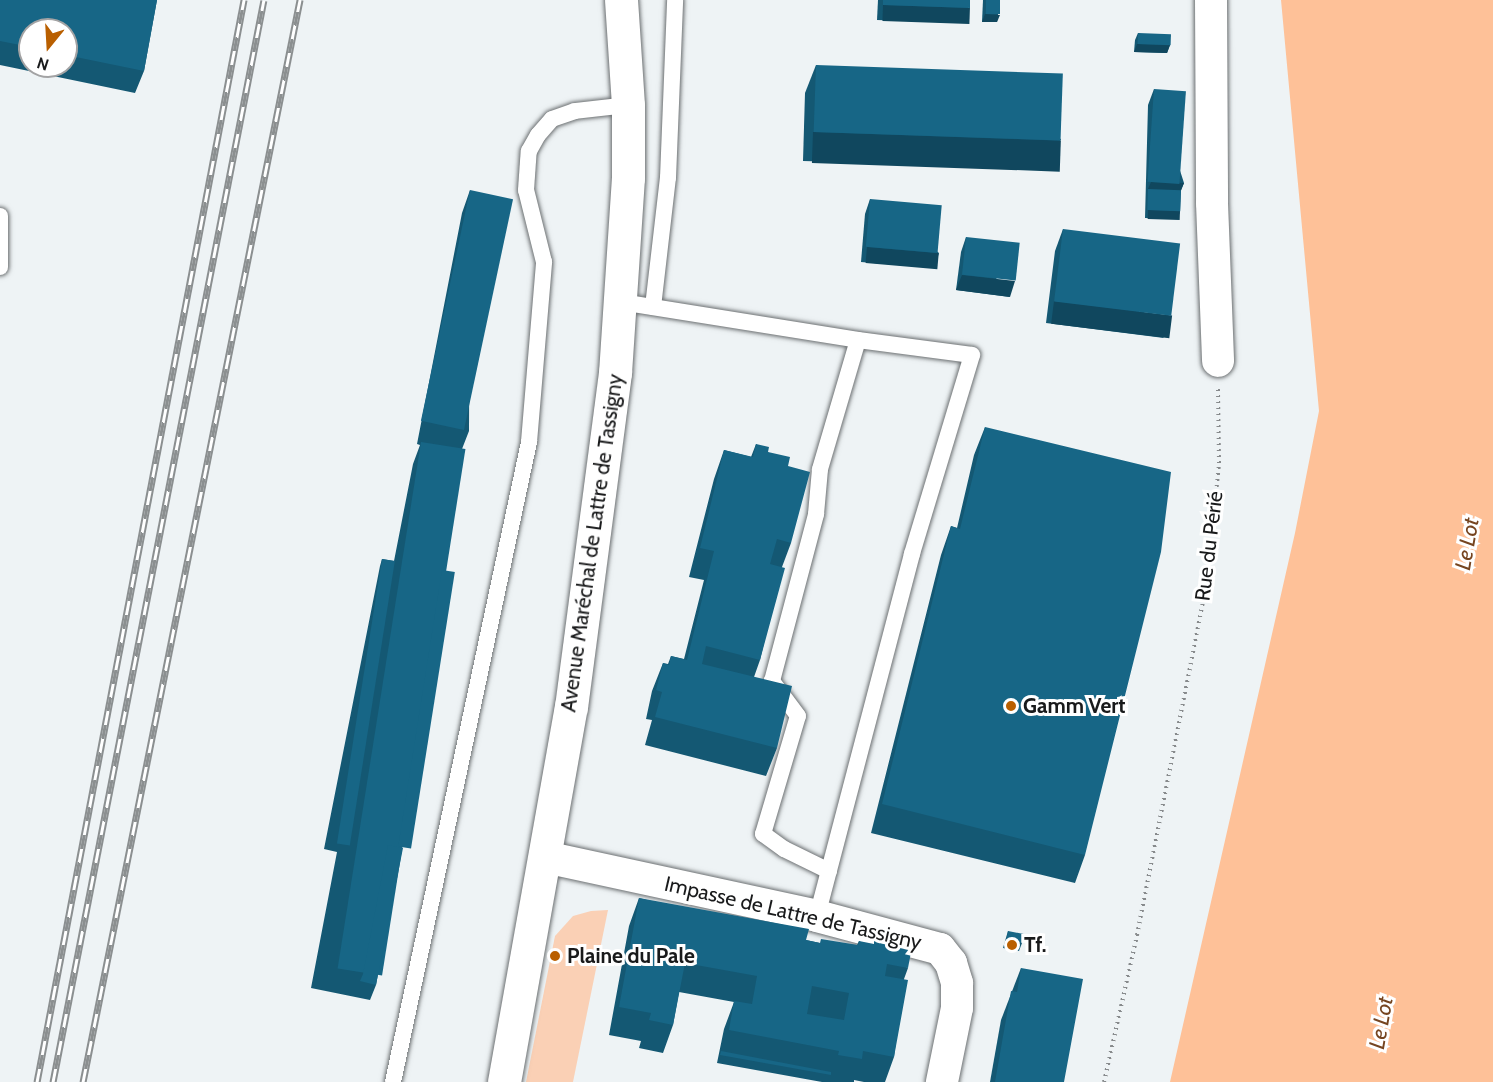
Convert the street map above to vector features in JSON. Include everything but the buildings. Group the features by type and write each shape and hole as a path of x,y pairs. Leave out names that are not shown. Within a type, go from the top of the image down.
{"street":[{"name":"Avenue Maréchal de Lattre de Tassigny","path":"504,1082 545,857 590,571 615,374 628,178 628,105 621,0"},
{"path":"1211,0 1212,203 1218,361"},
{"name":"Impasse de Lattre de Tassigny","path":"545,857 817,916 940,949 951,963 957,983 957,1008 942,1082"}],"lane":[{"path":"653,307 668,178 675,0"},
{"path":"393,1082 529,442 544,262 526,190 529,151 552,119 575,111 628,105"},
{"path":"0,216 0,267"},
{"path":"621,302 858,340 972,355 912,554 817,916"},
{"path":"829,871 784,849 763,834 798,716 772,681 816,514 820,469 858,340"}],"path":[{"name":"Rue du Périé","path":"1104,1082 1137,935 1207,582 1219,463 1218,361"}],"shaded area":[{"path":"608,910 573,1082 526,1082 555,936 573,916 591,911"}],"water":[{"name":"Le Lot","path":"1281,0 1493,0 1493,1082 1170,1082 1295,533 1319,411"}],"railway":[{"path":"37,1082 244,0"},
{"path":"53,1082 264,0"},
{"path":"83,1082 300,0"}],"place":[{"name":"Gamm Vert","path":"1011,706"},
{"name":"Tf.","path":"1012,945"},
{"name":"Plaine du Pale","path":"555,956"}]}
